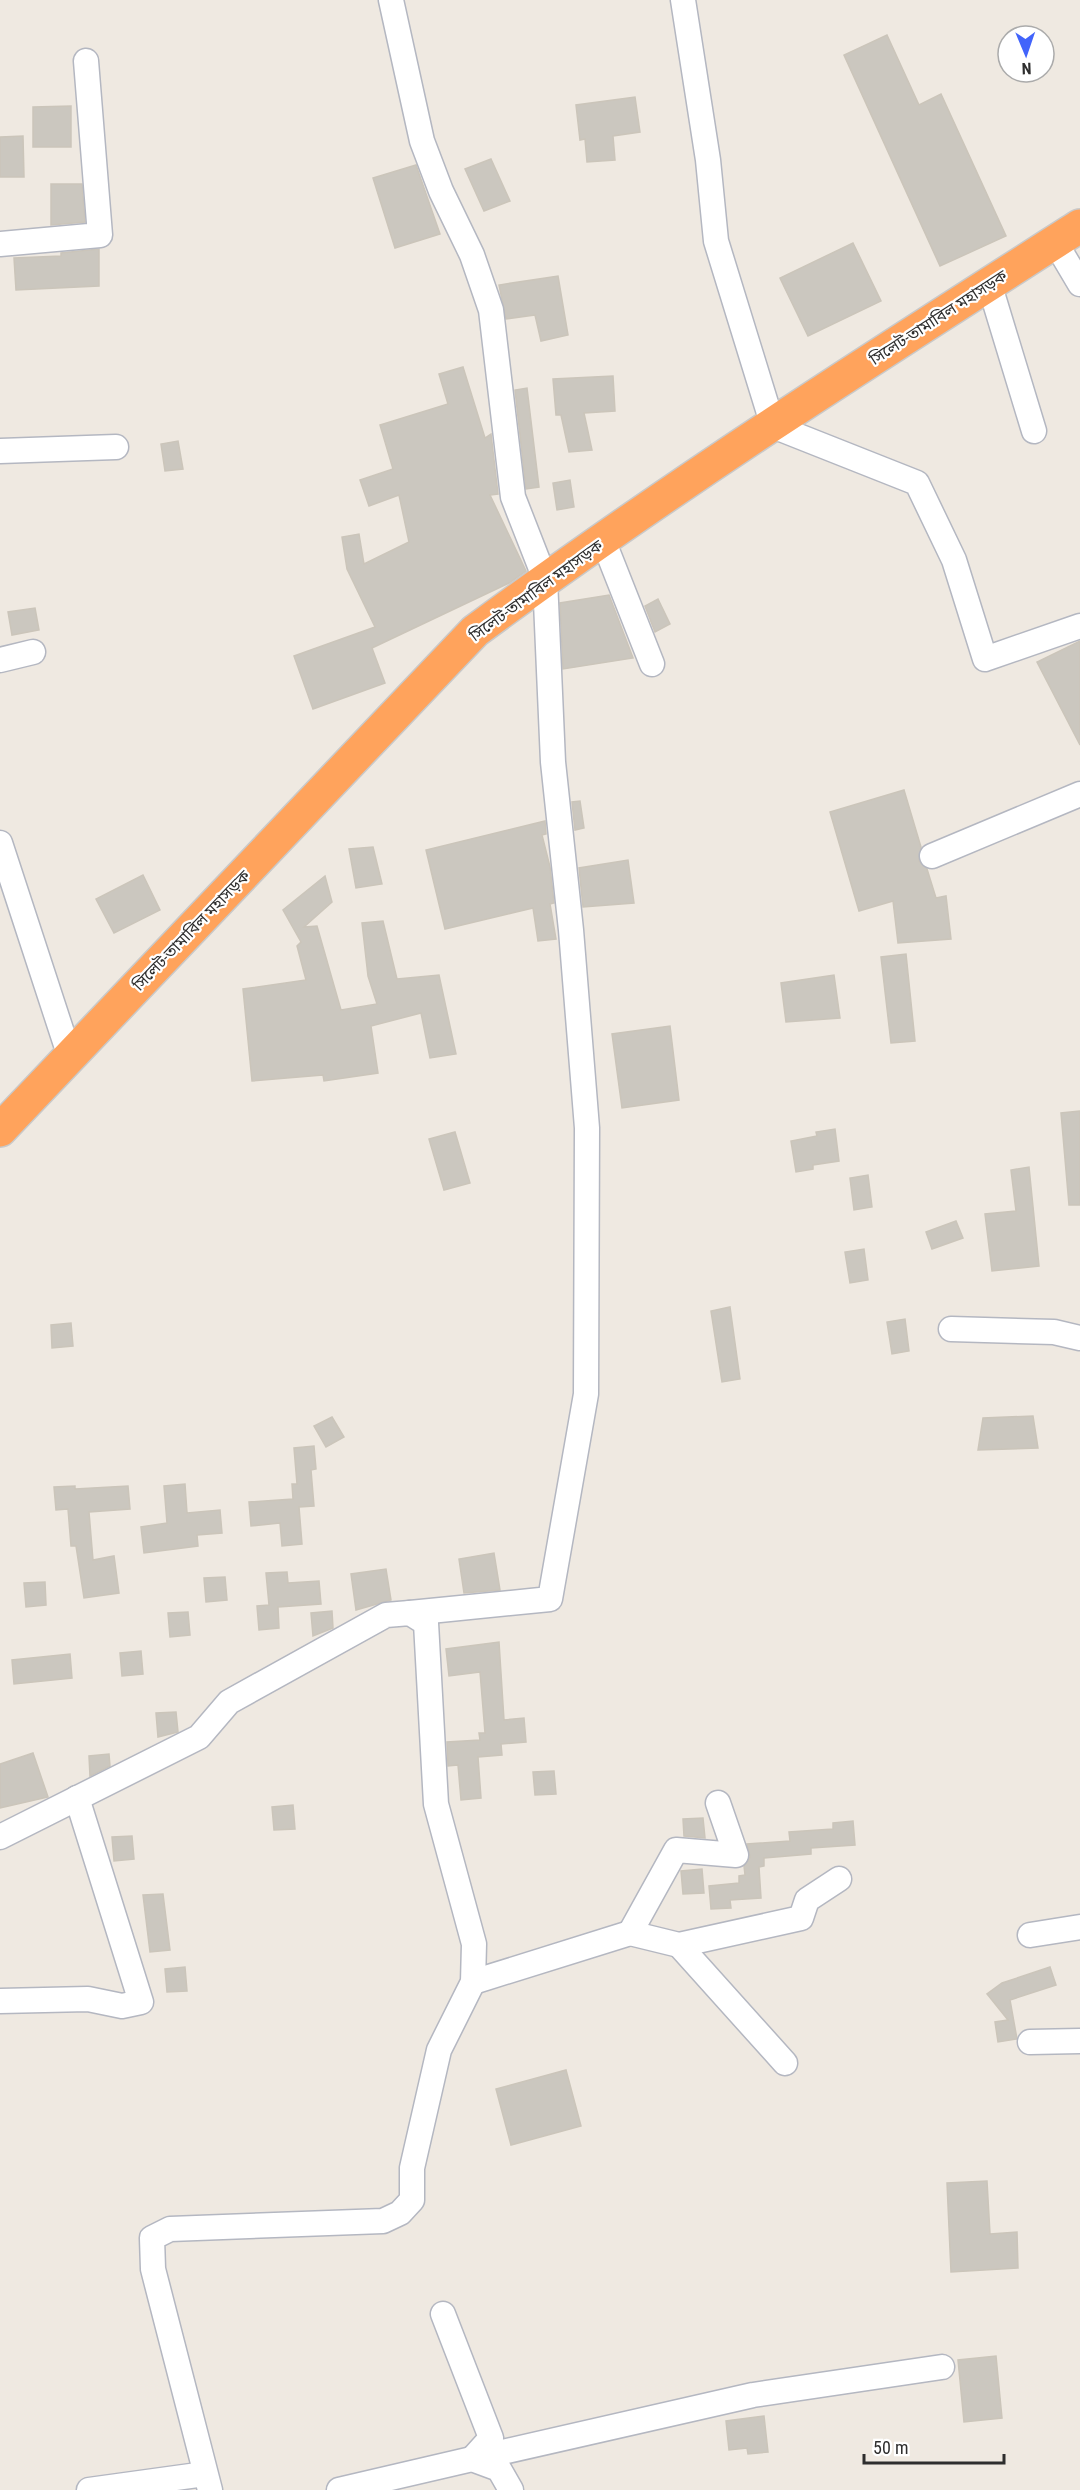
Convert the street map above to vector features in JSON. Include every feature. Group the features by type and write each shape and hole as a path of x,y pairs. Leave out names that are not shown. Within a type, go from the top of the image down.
{"highway":[{"name":"সিলেট-তামাবিল মহাসড়ক","path":"0,1130 476,631 545,579 603,540 989,283 1068,234"}],"street":[{"path":"0,1837 199,1737 229,1702 386,1615 550,1599 586,1394 586,1128 571,930 553,762 545,579 513,497 491,310 472,255 441,191 422,141 391,0"},
{"path":"683,0 708,160 716,241 773,426 917,483 954,560 985,659 1080,626"},
{"path":"0,244 100,235 86,61"},
{"path":"1068,234 1080,284"},
{"path":"989,283 1034,431"},
{"path":"0,451 116,447"},
{"path":"603,540 652,664"},
{"path":"0,660 33,652"},
{"path":"932,855 1080,794"},
{"path":"0,843 70,1056"},
{"path":"951,1329 1054,1332 1080,1338"},
{"path":"89,2490 207,2482 153,2269 152,2238 170,2229 383,2221 400,2213 412,2200 412,2168 439,2050 473,1982 474,1944 436,1804 426,1623 410,1613"},
{"path":"0,2001 88,1999 122,2006 141,2002 77,1798"},
{"path":"630,1933 676,1850 736,1855 718,1803"},
{"path":"473,1982 630,1933 680,1945 801,1918 807,1900 839,1879"},
{"path":"1030,1935 1080,1927"},
{"path":"680,1945 785,2063"},
{"path":"1030,2042 1080,2041"},
{"path":"443,2314 491,2438 472,2459"},
{"path":"339,2490 753,2395 942,2367"},
{"path":"472,2459 499,2469 511,2490"}],"building":[{"path":"887,35 919,105 941,94 1006,236 940,266 844,55"},
{"path":"635,97 640,132 613,136 615,160 587,162 585,139 580,140 576,105"},
{"path":"71,106 71,147 33,147 33,107"},
{"path":"23,136 24,177 0,177 0,137"},
{"path":"491,159 510,201 484,211 465,169"},
{"path":"416,165 440,234 395,248 373,178"},
{"path":"51,184 82,184 85,222 51,225"},
{"path":"853,243 881,301 808,336 780,278"},
{"path":"99,249 99,286 16,290 14,258 61,256 61,253"},
{"path":"558,276 568,335 541,341 535,315 506,319 499,285"},
{"path":"463,367 485,438 491,434 498,494 490,495 526,571 509,583 372,648 385,683 313,709 294,656 375,627 347,569 342,537 359,534 364,564 409,542 399,495 369,506 360,480 393,469 380,425 448,404 439,374"},
{"path":"613,376 615,411 584,413 592,450 569,452 561,415 556,415 553,379"},
{"path":"527,388 539,487 526,489 515,390"},
{"path":"178,441 183,469 165,471 161,444"},
{"path":"570,480 574,507 557,510 553,483"},
{"path":"609,595 633,658 563,669 560,603"},
{"path":"658,599 670,624 655,632 645,606"},
{"path":"35,608 39,630 12,635 8,612"},
{"path":"1080,641 1080,745 1037,662"},
{"path":"904,790 921,847 919,861 927,869 936,898 946,896 951,939 898,943 893,901 859,911 830,812"},
{"path":"580,801 584,828 575,830 572,802"},
{"path":"545,821 546,834 542,835 550,867 554,903 550,904 556,939 538,941 533,908 445,929 426,850"},
{"path":"373,847 382,884 356,888 349,849"},
{"path":"628,860 634,903 583,907 579,868"},
{"path":"143,875 160,910 114,933 96,899"},
{"path":"325,876 332,902 304,927 317,926 341,1010 377,1004 368,976 362,923 383,921 397,979 439,975 456,1054 430,1058 421,1013 371,1026 378,1073 324,1081 323,1075 252,1081 243,989 306,980 297,946 301,942 283,910"},
{"path":"906,954 915,1041 891,1043 881,957"},
{"path":"834,975 840,1018 786,1022 781,983"},
{"path":"670,1026 679,1100 622,1108 612,1034"},
{"path":"1080,1111 1080,1205 1069,1205 1061,1113"},
{"path":"835,1129 839,1161 813,1165 813,1169 796,1172 791,1141 817,1136 816,1132"},
{"path":"455,1132 470,1183 444,1190 429,1139"},
{"path":"1029,1167 1039,1266 992,1271 985,1214 1016,1211 1011,1170"},
{"path":"868,1175 872,1207 854,1210 850,1178"},
{"path":"956,1221 963,1238 932,1249 926,1232"},
{"path":"864,1249 868,1280 850,1283 845,1252"},
{"path":"730,1307 740,1379 722,1382 711,1311"},
{"path":"905,1319 909,1351 892,1354 887,1322"},
{"path":"71,1323 73,1346 52,1348 51,1325"},
{"path":"1033,1416 1038,1448 978,1450 983,1418"},
{"path":"332,1417 344,1437 326,1447 314,1426"},
{"path":"314,1446 316,1469 311,1470 314,1506 299,1507 302,1544 282,1546 280,1523 251,1526 249,1502 293,1499 292,1484 297,1484 294,1448"},
{"path":"185,1484 187,1513 220,1510 222,1533 197,1535 198,1546 144,1553 141,1527 167,1523 164,1486"},
{"path":"75,1486 75,1489 128,1486 130,1509 89,1512 93,1560 114,1556 119,1593 84,1598 76,1546 71,1546 68,1509 56,1510 54,1487"},
{"path":"494,1553 500,1590 464,1593 459,1559"},
{"path":"386,1569 391,1600 356,1610 351,1574"},
{"path":"287,1572 288,1583 319,1581 321,1604 278,1607 279,1628 259,1630 257,1606 269,1605 266,1573"},
{"path":"225,1577 227,1600 206,1602 204,1578"},
{"path":"45,1582 46,1605 26,1607 24,1583"},
{"path":"332,1611 333,1628 313,1636 311,1613"},
{"path":"188,1612 190,1635 170,1637 168,1613"},
{"path":"499,1642 504,1720 524,1718 526,1742 501,1744 502,1755 478,1757 481,1798 461,1800 458,1765 448,1766 447,1742 480,1740 479,1733 485,1733 480,1672 449,1676 446,1649"},
{"path":"141,1651 143,1674 122,1676 120,1653"},
{"path":"70,1654 72,1678 14,1684 12,1660"},
{"path":"176,1712 178,1732 158,1737 156,1713"},
{"path":"33,1753 48,1797 0,1808 0,1764"},
{"path":"109,1754 110,1766 90,1776 89,1756"},
{"path":"554,1771 556,1794 535,1795 533,1772"},
{"path":"293,1805 295,1829 274,1830 272,1807"},
{"path":"703,1818 705,1838 684,1836 683,1819"},
{"path":"853,1821 855,1845 811,1848 811,1854 764,1858 764,1866 759,1867 761,1898 730,1900 731,1908 711,1909 709,1886 739,1883 739,1876 745,1875 744,1866 750,1857 747,1844 790,1841 789,1832 833,1829 833,1823"},
{"path":"132,1836 134,1859 114,1861 112,1837"},
{"path":"702,1869 704,1893 683,1894 681,1871"},
{"path":"163,1894 170,1950 150,1952 143,1895"},
{"path":"185,1967 187,1991 167,1992 165,1969"},
{"path":"1050,1967 1056,1985 1010,2000 1017,2039 998,2042 995,2022 1008,2020 987,1994 1002,1983"},
{"path":"566,2070 581,2126 511,2145 496,2089"},
{"path":"987,2181 990,2234 1017,2232 1018,2268 951,2272 947,2183"},
{"path":"996,2356 1002,2418 964,2422 958,2360"},
{"path":"764,2416 768,2452 748,2454 747,2448 729,2450 726,2421"}]}
